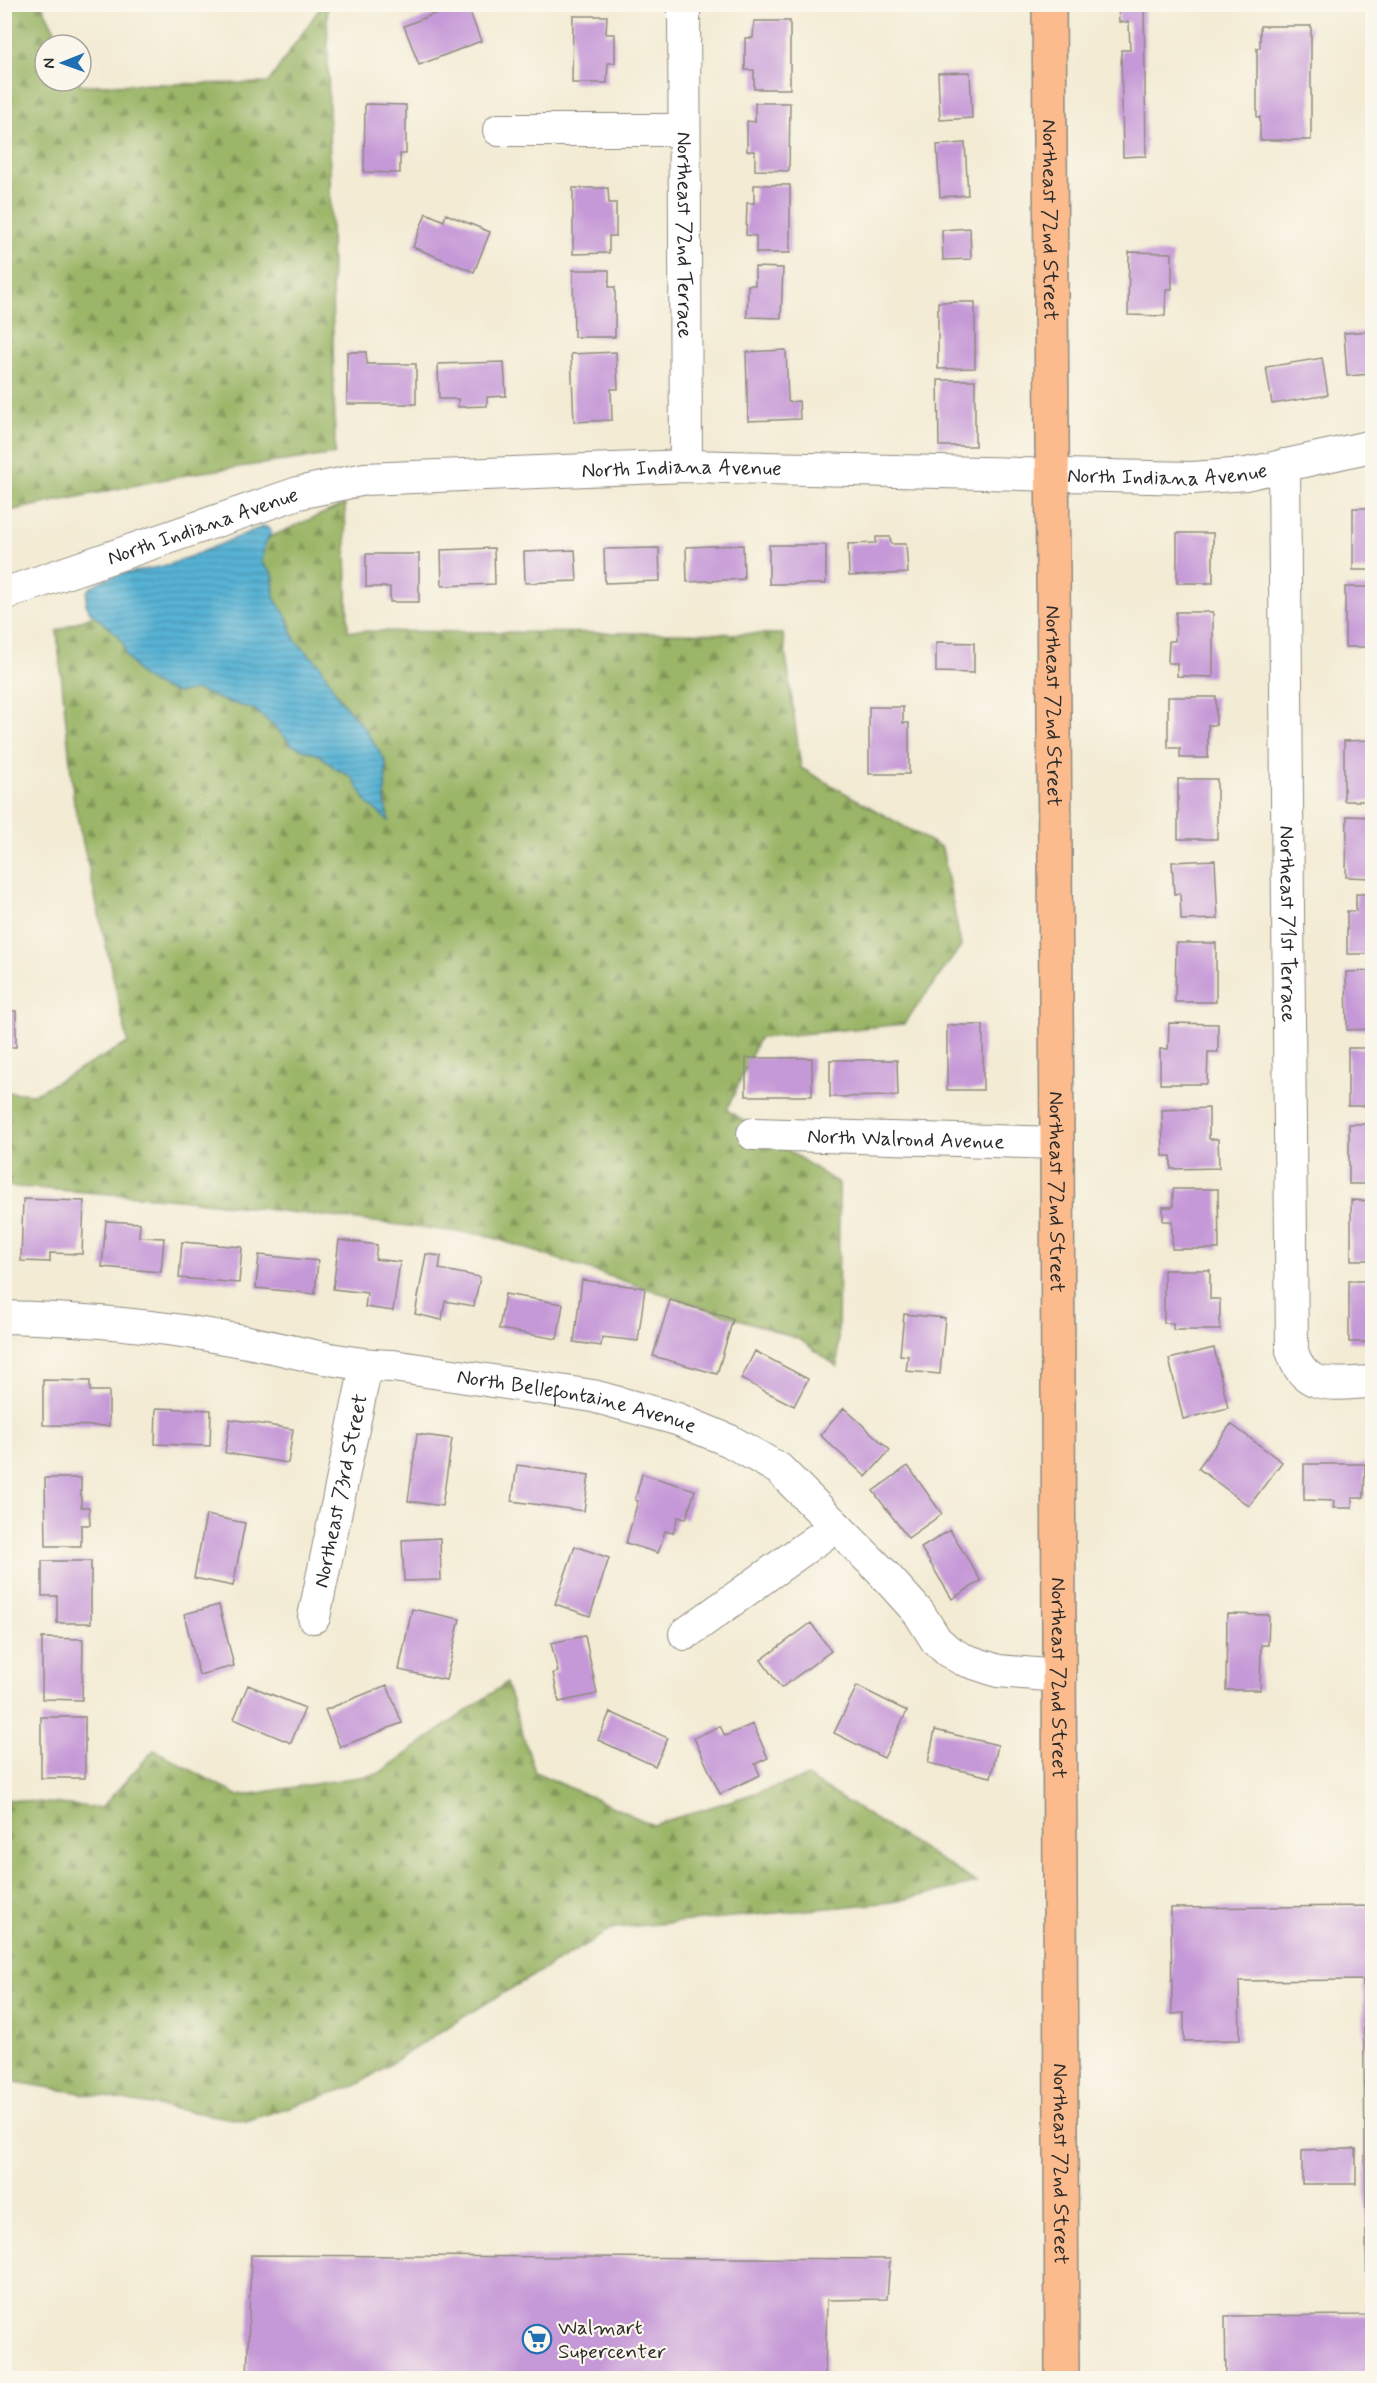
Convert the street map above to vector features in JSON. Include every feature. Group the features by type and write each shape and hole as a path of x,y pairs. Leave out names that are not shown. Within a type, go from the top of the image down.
{"main road":[{"name":"Northeast 72nd Street","path":"1049,4 1058,1143 1062,2379"}],"street":[{"name":"Northeast 72nd Terrace","path":"684,4 686,466"},
{"path":"500,130 684,130"},
{"name":"North Indiana Avenue","path":"4,594 298,493 365,479 686,466 1193,478 1246,474 1372,446"},
{"name":"Northeast 71st Terrace","path":"1284,465 1292,1351 1296,1366 1308,1378 1323,1383 1372,1382"},
{"name":"North Walrond Avenue","path":"753,1134 1058,1143"},
{"name":"North Bellefontaine Avenue","path":"4,1317 123,1324 230,1338 366,1365 393,1366 593,1396 676,1419 730,1441 779,1469 919,1613 936,1640 948,1651 962,1659 998,1671 1060,1676"},
{"name":"Northeast 73rd Street","path":"314,1617 366,1365"},
{"path":"685,1634 836,1526"}],"green space":[{"path":"4,5 42,5 56,33 33,33 33,93 93,93 93,85 268,83 322,5 327,5 335,454 195,473 8,511 4,496"},
{"path":"345,504 348,631 783,634 801,768 942,848 961,946 904,1024 759,1038 727,1110 839,1184 838,1367 799,1339 485,1235 179,1199 5,1186 4,1092 34,1094 128,1043 74,803 57,631"},
{"path":"506,1683 535,1772 653,1825 807,1777 977,1883 893,1902 614,1928 468,2014 357,2085 246,2121 5,2080 5,1799 101,1808 154,1750 239,1796 378,1774"}],"water":[{"path":"265,526 272,531 264,547 262,563 273,574 274,598 286,615 295,640 320,665 339,698 365,729 386,762 385,802 389,821 368,804 352,777 336,769 321,756 292,745 253,709 197,690 177,693 142,677 126,656 124,645 118,635 90,612 86,604 87,591 105,579 170,564"}],"building":[{"path":"459,4 467,4 481,41 419,65 404,26"},
{"path":"753,4 789,4 789,7 752,8"},
{"path":"1118,4 1144,4 1146,156 1123,157 1121,50 1130,50 1129,22 1119,22"},
{"path":"573,16 607,16 606,34 615,34 615,63 608,63 607,83 572,83"},
{"path":"754,21 790,21 790,89 754,89 754,70 745,70 745,38 753,38"},
{"path":"1260,26 1311,26 1311,140 1260,140 1260,117 1257,117 1257,48 1260,48"},
{"path":"970,72 972,118 940,120 938,73"},
{"path":"755,103 790,103 789,171 755,170 755,151 747,151 747,121 755,122"},
{"path":"365,104 406,105 406,154 400,154 400,173 364,172"},
{"path":"965,143 968,195 940,197 937,145"},
{"path":"754,185 790,185 790,253 756,253 756,236 746,235 747,203 754,203"},
{"path":"573,188 608,188 609,203 616,203 616,236 609,236 609,253 573,254"},
{"path":"426,213 444,221 446,214 490,232 474,272 413,247"},
{"path":"970,228 971,259 943,260 942,230"},
{"path":"1129,252 1172,253 1172,289 1166,289 1165,316 1128,315"},
{"path":"755,267 783,268 781,318 747,317 748,285 755,285"},
{"path":"573,270 609,270 609,287 615,287 615,337 574,337"},
{"path":"938,302 975,302 975,368 938,369"},
{"path":"1372,331 1372,374 1347,376 1344,333"},
{"path":"786,350 788,402 799,401 800,419 748,421 746,352"},
{"path":"347,352 366,352 367,364 416,364 416,404 347,404"},
{"path":"616,352 618,389 611,389 612,420 574,422 571,354"},
{"path":"1322,358 1328,395 1272,404 1266,367"},
{"path":"504,362 506,396 487,397 487,406 458,407 458,399 439,399 438,364"},
{"path":"938,380 975,380 975,446 939,446"},
{"path":"1353,508 1372,508 1372,570 1353,570"},
{"path":"1177,533 1213,533 1213,583 1177,583"},
{"path":"876,537 890,537 891,544 906,544 908,573 849,576 848,544 876,543"},
{"path":"743,545 744,579 687,582 686,547"},
{"path":"769,545 826,545 826,584 769,584"},
{"path":"494,548 495,584 442,586 441,550"},
{"path":"659,548 660,581 605,583 604,549"},
{"path":"575,550 577,581 525,583 524,552"},
{"path":"366,554 419,554 419,602 390,602 390,587 366,587"},
{"path":"1345,587 1372,587 1372,647 1345,647"},
{"path":"1176,612 1213,612 1213,677 1177,676 1177,663 1168,663 1169,641 1175,641"},
{"path":"936,642 974,643 974,673 936,672"},
{"path":"1168,697 1216,697 1216,725 1208,725 1208,758 1180,758 1180,748 1168,748"},
{"path":"869,707 903,707 903,723 909,723 909,774 869,774"},
{"path":"1372,740 1372,801 1344,801 1344,741"},
{"path":"1178,779 1217,779 1217,839 1178,839"},
{"path":"1347,816 1372,817 1372,878 1346,877"},
{"path":"1215,860 1218,919 1181,920 1180,893 1174,894 1172,862"},
{"path":"1356,894 1372,894 1372,954 1347,954 1347,911 1356,911"},
{"path":"1176,943 1216,943 1216,1002 1175,1002"},
{"path":"1372,971 1372,1029 1347,1030 1346,972"},
{"path":"4,1011 16,1011 16,1047 4,1047"},
{"path":"1169,1023 1218,1024 1218,1052 1208,1052 1207,1084 1160,1084 1160,1049 1168,1049"},
{"path":"947,1025 983,1025 983,1090 947,1090"},
{"path":"1348,1048 1372,1048 1372,1106 1348,1106"},
{"path":"746,1058 812,1058 812,1096 746,1096"},
{"path":"830,1060 897,1060 898,1096 830,1097"},
{"path":"1209,1108 1209,1139 1218,1139 1219,1168 1171,1169 1171,1156 1163,1156 1162,1110"},
{"path":"1349,1124 1372,1124 1372,1184 1349,1184"},
{"path":"1173,1189 1218,1189 1219,1249 1172,1249 1172,1221 1163,1221 1163,1207 1173,1207"},
{"path":"23,1199 84,1201 82,1254 50,1253 50,1262 21,1261"},
{"path":"1351,1200 1372,1201 1372,1260 1351,1260"},
{"path":"106,1221 140,1223 139,1237 164,1238 161,1272 102,1267"},
{"path":"339,1240 377,1245 375,1259 400,1262 393,1311 365,1307 367,1293 333,1289"},
{"path":"182,1242 242,1247 239,1283 179,1278"},
{"path":"426,1254 441,1256 439,1269 480,1277 474,1306 445,1301 442,1320 415,1314"},
{"path":"259,1255 318,1261 315,1294 256,1288"},
{"path":"1164,1270 1210,1270 1210,1299 1220,1299 1220,1330 1173,1330 1173,1323 1164,1323"},
{"path":"582,1280 645,1288 638,1341 602,1337 601,1346 574,1342"},
{"path":"1349,1281 1372,1281 1372,1342 1349,1342"},
{"path":"505,1294 563,1304 557,1339 499,1329"},
{"path":"670,1300 733,1319 717,1374 653,1356"},
{"path":"904,1314 945,1318 940,1374 906,1371 908,1356 900,1355"},
{"path":"1214,1348 1228,1408 1183,1419 1169,1359"},
{"path":"755,1351 808,1379 794,1406 741,1379"},
{"path":"43,1380 90,1381 90,1391 109,1391 109,1426 43,1425"},
{"path":"156,1408 211,1410 210,1446 155,1444"},
{"path":"844,1408 890,1450 866,1477 820,1435"},
{"path":"230,1419 293,1429 288,1463 225,1453"},
{"path":"1231,1424 1282,1462 1249,1506 1198,1468"},
{"path":"417,1434 452,1439 442,1506 408,1501"},
{"path":"1304,1464 1365,1464 1364,1498 1352,1498 1352,1508 1333,1508 1334,1501 1304,1500"},
{"path":"517,1465 589,1475 584,1511 512,1501"},
{"path":"908,1466 942,1514 908,1538 873,1491"},
{"path":"642,1474 695,1490 686,1519 678,1517 673,1533 665,1531 658,1553 626,1543 638,1501 635,1500"},
{"path":"45,1478 81,1478 81,1507 89,1507 90,1525 81,1525 81,1546 46,1546"},
{"path":"206,1515 245,1523 233,1586 194,1578"},
{"path":"950,1530 981,1581 952,1599 921,1548"},
{"path":"440,1538 441,1580 404,1581 402,1540"},
{"path":"575,1546 609,1558 590,1616 555,1604"},
{"path":"42,1561 91,1561 91,1623 57,1623 57,1596 42,1596"},
{"path":"219,1605 234,1666 199,1675 184,1614"},
{"path":"412,1609 460,1619 446,1680 399,1670"},
{"path":"1227,1614 1269,1615 1268,1645 1261,1645 1260,1690 1226,1690"},
{"path":"811,1623 831,1651 781,1688 761,1660"},
{"path":"585,1636 597,1694 559,1702 553,1673 558,1672 551,1643"},
{"path":"42,1638 83,1639 82,1700 42,1699"},
{"path":"248,1685 305,1708 291,1743 234,1719"},
{"path":"387,1685 402,1723 340,1747 325,1710"},
{"path":"857,1686 907,1711 884,1758 834,1733"},
{"path":"610,1712 668,1738 655,1766 598,1740"},
{"path":"41,1717 85,1717 85,1778 41,1778"},
{"path":"753,1724 768,1758 755,1764 760,1775 720,1794 694,1738 720,1726 725,1736"},
{"path":"935,1730 998,1745 991,1777 928,1763"},
{"path":"1372,1906 1372,2378 1226,2378 1225,2316 1367,2315 1363,1980 1239,1981 1240,2040 1184,2041 1184,2013 1172,2014 1171,1908"},
{"path":"1356,2149 1356,2184 1302,2184 1302,2150"},
{"name":"Walmart Supercenter","path":"251,2255 890,2259 887,2299 827,2300 825,2378 247,2378"}],"place":[{"name":"Walmart Supercenter","path":"537,2339"}]}
